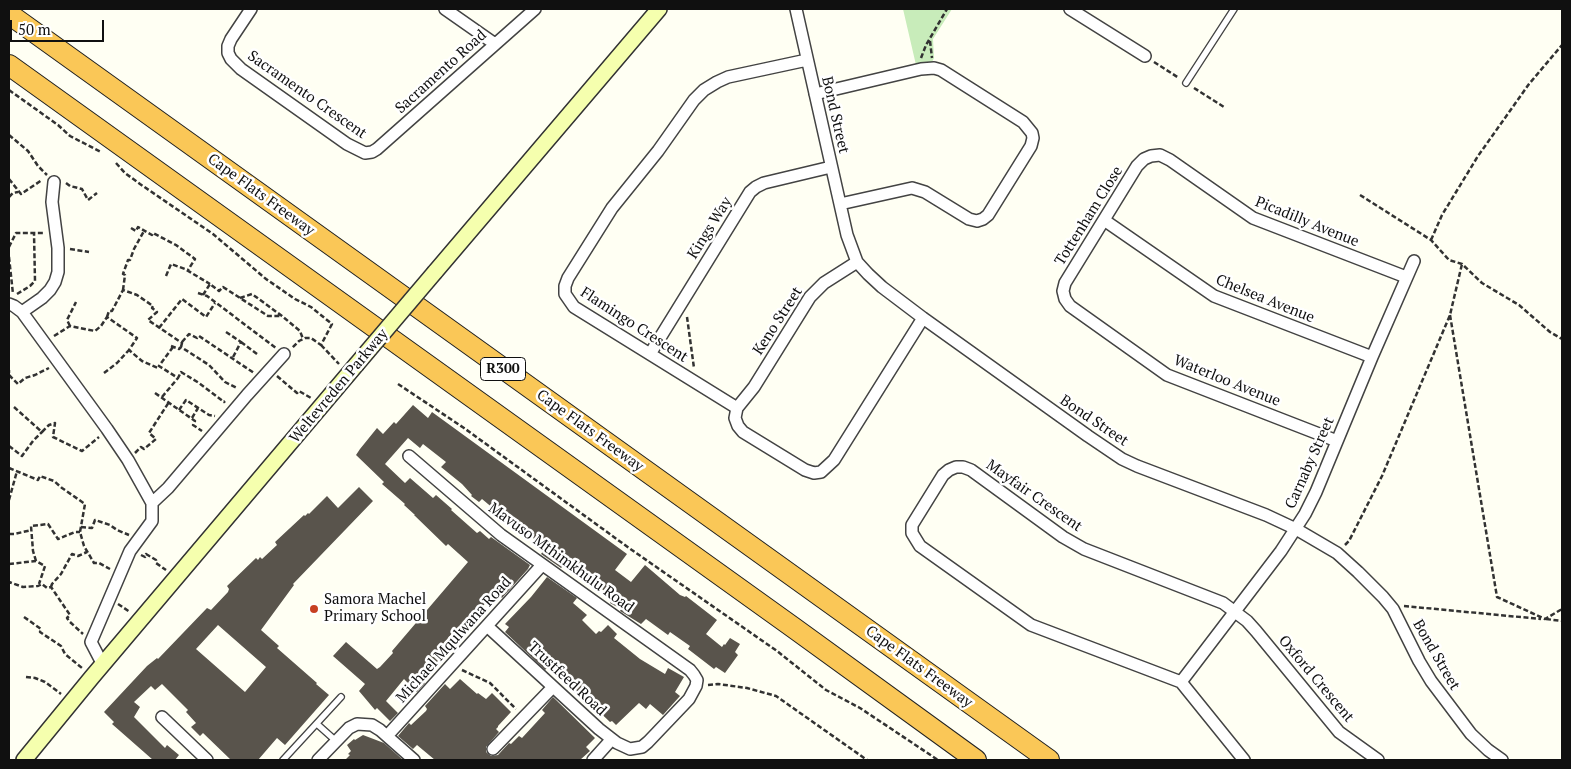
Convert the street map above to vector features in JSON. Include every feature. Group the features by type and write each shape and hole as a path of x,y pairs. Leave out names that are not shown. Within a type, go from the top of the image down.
{"highway":[{"name":"Cape Flats Freeway","path":"9,14 1049,760"},
{"name":"R300","path":"9,66 976,760"}],"street":[{"name":"Sacramento Crescent","path":"251,9 231,39 228,53 231,58 242,69 347,144 365,153"},
{"path":"445,9 495,44"},
{"name":"Sacramento Road","path":"365,153 377,149 535,9"},
{"name":"Bond Street","path":"796,9 847,235 857,262 882,287 923,318 1122,459 1266,515 1296,529 1337,553 1393,609 1419,662 1431,681 1471,734 1502,760"},
{"path":"1070,9 1144,56"},
{"name":"Weltevreden Parkway","path":"24,760 92,677 657,10"},
{"name":"Flamingo Crescent","path":"736,408 574,307 564,294 565,286 568,278 612,208 654,156 694,100 704,90 728,77 807,60"},
{"path":"815,94 922,69 934,68 941,70 1023,122 1032,132 1031,146 988,215 983,219 977,221 969,219 925,192 912,188 840,204"},
{"name":"Tottenham Close","path":"1065,299 1063,291 1065,283 1138,166 1144,159 1151,156"},
{"name":"Picadilly Avenue","path":"1151,156 1160,156 1170,160 1253,218 1406,277"},
{"name":"Kings Way","path":"650,354 750,192 764,183 831,167"},
{"path":"22,312 50,290 58,272 58,248 51,179"},
{"name":"Chelsea Avenue","path":"1104,220 1214,296 1372,357"},
{"name":"Carnaby Street","path":"1181,682 1296,529 1316,492 1414,261"},
{"name":"Keno Street","path":"736,408 754,387 810,297 824,283 857,262"},
{"name":"Waterloo Avenue","path":"1065,299 1078,313 1167,375 1337,441"},
{"path":"9,304 22,312 107,429 128,460 152,503 152,520 130,551 91,642 103,665"},
{"path":"736,408 738,426 743,432 805,470 814,473 822,472 834,460 923,318"},
{"path":"152,503 168,488 212,438 243,398 284,354"},
{"name":"Mavuso Mthimkhulu Road","path":"409,456 483,521 690,670 697,683"},
{"name":"Mayfair Crescent","path":"1181,682 1032,625 920,546 912,533 912,525 943,475 956,467 971,470 1063,537 1077,545 1214,598 1235,611"},
{"name":"Michael Mqulwana Road","path":"388,736 542,565"},
{"name":"Oxford Crescent","path":"1235,611 1256,631 1339,732 1378,760"},
{"name":"Trustfeed Road","path":"487,626 611,740 630,749 642,747 648,742 689,699 697,683"},
{"path":"1181,682 1244,760"},
{"path":"493,749 553,687"},
{"path":"162,717 207,760"},
{"path":"318,760 349,728 357,724 372,725 388,736 414,760"},
{"path":"593,760 611,740"}],"lane":[{"path":"1186,83 1234,9"},
{"path":"283,760 341,697"},
{"path":"317,724 336,741"}],"path":[{"path":"922,69 920,61 929,40 947,9"},
{"path":"929,40 934,68"},
{"path":"1431,240 1442,215 1478,156 1529,84 1562,45"},
{"path":"9,90 58,125 70,136 107,156"},
{"path":"114,161 133,179 213,234 266,279 332,324 321,345"},
{"path":"9,179 18,192"},
{"path":"9,197 13,193 18,192 21,194 51,179"},
{"path":"1360,195 1431,240 1449,260 1462,264 1482,283 1519,305 1550,332 1562,339"},
{"path":"131,228 136,230 138,227 176,245 195,259 188,270"},
{"path":"44,342 70,326 95,331 102,326 109,311 112,311 123,290 125,275 123,274 128,260 130,260 144,231"},
{"path":"9,246 16,233 56,234"},
{"path":"9,257 13,297 35,281 34,233"},
{"path":"58,248 89,252"},
{"path":"166,276 171,264 188,270 219,290 223,287 268,316 282,316"},
{"path":"1337,553 1349,541 1382,476 1450,315 1462,264"},
{"path":"203,296 210,284"},
{"path":"123,290 138,295 153,306 152,308 157,312 148,320 182,343"},
{"path":"198,292 203,296 207,296 250,326 284,354 299,340 311,338 321,345 340,365"},
{"path":"239,298 252,294 300,331 303,339"},
{"path":"685,298 695,382"},
{"path":"159,328 182,299 206,317 215,303"},
{"path":"70,326 67,320 76,302"},
{"path":"1450,315 1497,597 1545,619"},
{"path":"104,373 117,363 137,338 107,317"},
{"path":"226,332 257,354"},
{"path":"181,347 189,334 197,338 199,336 260,379"},
{"path":"232,358 241,342"},
{"path":"159,366 172,346 179,349 181,347 209,365 243,398"},
{"path":"129,350 142,361 158,368 159,366 178,378"},
{"path":"9,372 18,384 25,378 46,370 57,361"},
{"path":"270,369 297,393 300,391 312,398 321,407"},
{"path":"162,397 181,372 224,402 230,396 243,398"},
{"path":"398,384 464,428 629,548 777,651 826,690 860,708 938,760"},
{"path":"155,393 192,418 195,421 192,425 212,438"},
{"path":"179,410 186,400 225,422"},
{"path":"128,460 141,447 144,449 156,439 149,433 169,402"},
{"path":"14,407 42,432"},
{"path":"192,418 198,408"},
{"path":"9,446 22,456 33,441 49,425 55,423 53,437 82,451 107,429"},
{"path":"9,468 38,480 40,476 54,481 85,504 80,532 87,552 94,563 121,574"},
{"path":"9,500 17,471"},
{"path":"81,527 92,528 95,520 110,524 117,530 139,540"},
{"path":"38,586 45,566 34,557 31,526 48,524 58,539 75,532 80,532"},
{"path":"9,534 32,530"},
{"path":"130,551 145,557 146,554 156,560 156,563 176,579"},
{"path":"51,587 72,554 78,556 87,552"},
{"path":"9,564 36,560"},
{"path":"9,584 9,582 23,587 42,584 47,588 51,587"},
{"path":"51,587 70,615 67,618 69,621 91,642"},
{"path":"110,598 141,621"},
{"path":"1393,609 1402,605 1562,621"},
{"path":"1545,619 1562,609"},
{"path":"24,617 41,629 40,632 61,646 65,654 92,677"},
{"path":"452,665 490,683 524,717"},
{"path":"26,677 46,682 72,702"},
{"path":"697,683 747,688 776,696 867,760"}],"green space":[{"path":"903,9 952,9 933,39 934,58 932,62 916,65"}],"building":[{"path":"413,405 428,418 432,412 627,554 615,570 631,582 645,565 680,595 686,596 717,620 706,634 722,647 730,638 740,644 735,652 738,655 725,673 716,667 714,669 688,649 690,646 670,632 668,635 646,619 641,624 620,611 621,609 610,603 613,598 609,594 567,562 561,568 541,554 546,547 520,529 521,527 500,510 495,507 494,509 482,499 479,502 471,496 462,484 441,467 446,462 423,444 420,448 408,438 385,464 405,483 410,478 433,498 436,495 477,533 480,531 489,539 491,537 530,565 502,598 496,592 479,610 483,614 461,637 454,631 433,656 438,661 421,679 425,683 417,692 404,679 386,701 398,713 390,721 377,708 375,710 359,691 365,684 333,656 346,642 377,669 380,667 468,562 448,544 446,546 405,504 382,484 384,482 356,455 377,428 383,434 394,422 396,424"},
{"path":"359,487 373,501 293,584 261,630 279,646 277,648 329,695 285,745 277,738 258,760 231,760 203,733 200,736 191,727 196,723 186,712 188,710 162,684 155,690 151,686 134,702 140,707 134,717 165,748 167,745 179,755 175,760 153,760 112,724 114,722 104,712 147,666 158,659 207,608 211,610 228,592 227,586 256,558 258,560 260,557 262,559 277,545 275,542 304,515 309,514 327,496 338,508","holes":["218,625 266,667 245,692 196,649"]},
{"path":"547,577 577,598 573,603 587,615 582,620 596,634 608,625 617,634 614,638 640,659 665,674 668,668 684,677 675,692 680,696 663,715 650,704 646,709 639,703 616,725 612,721 610,722 589,702 587,704 565,684 567,681 549,666 545,670 505,632 509,627 505,624"},
{"path":"460,679 477,694 486,699 492,693 511,712 498,726 496,729 499,732 486,747 486,752 491,756 498,755 509,743 511,744 519,736 522,738 545,713 542,710 553,697 595,738 586,747 590,751 580,760 435,760 417,745 413,749 398,736 409,723 411,725 426,711 425,706 445,684 450,689"},
{"path":"363,735 384,743 402,759 345,760 351,751 347,745"}],"place":[{"name":"Samora Machel Primary School","path":"314,609"}]}
